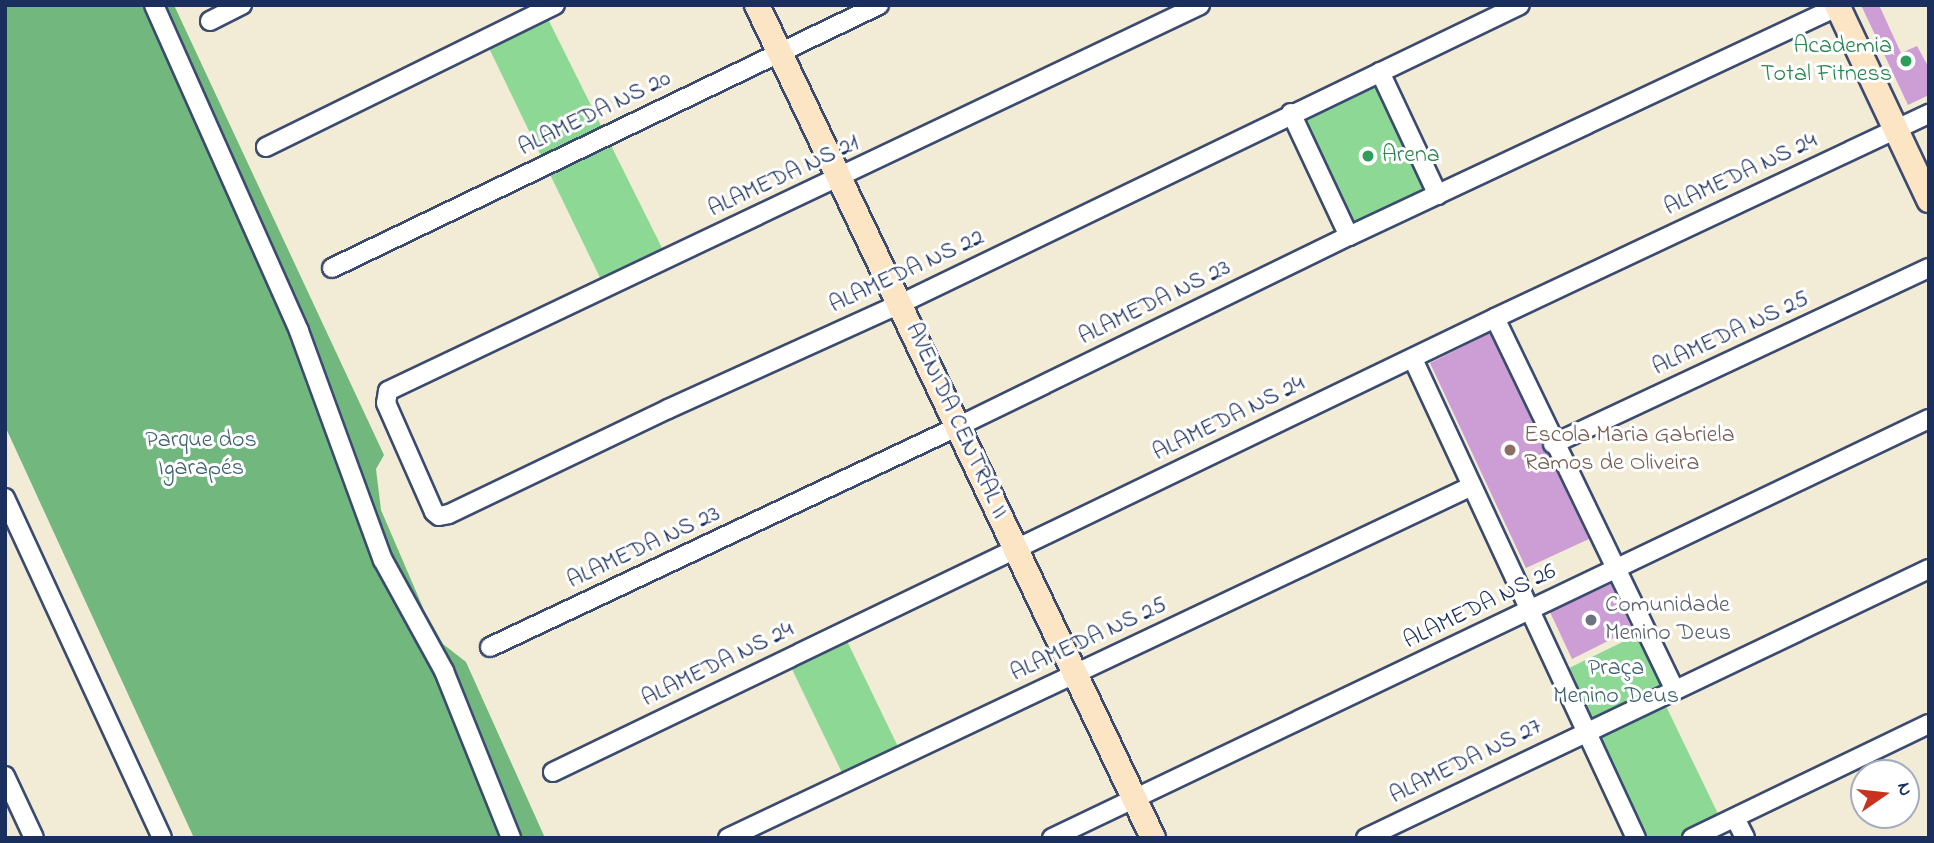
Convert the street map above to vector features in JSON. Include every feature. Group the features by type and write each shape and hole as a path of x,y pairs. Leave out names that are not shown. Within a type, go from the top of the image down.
{"street":[{"path":"154,5 299,331 383,560 444,671 511,838"},
{"path":"210,21 242,5"},
{"path":"266,147 555,5"},
{"name":"AVENIDA CENTRAL II","path":"757,5 838,179 960,426 1153,838"},
{"name":"ALAMEDA NS 20","path":"332,268 879,5"},
{"name":"ALAMEDA NS 21","path":"387,391 1200,5"},
{"name":"ALAMEDA NS 22","path":"387,391 385,400 433,512 444,516 668,409 900,304 1291,113 1520,5"},
{"path":"1839,6 1929,200"},
{"name":"ALAMEDA NS 23","path":"490,647 960,426 1349,236 1839,6"},
{"path":"1380,72 1438,195"},
{"path":"1291,113 1349,236"},
{"name":"ALAMEDA NS 24","path":"553,772 1495,318 1929,114"},
{"name":"ALAMEDA NS 25","path":"1553,444 1929,268"},
{"path":"1495,318 1553,444 1674,689"},
{"path":"1413,359 1636,838"},
{"name":"ALAMEDA NS 26","path":"1052,838 1929,419"},
{"name":"ALAMEDA NS 25","path":"728,838 1470,486"},
{"path":"5,498 162,838"},
{"name":"ALAMEDA NS 27","path":"1366,838 1929,569"},
{"path":"1692,838 1929,724"},
{"path":"5,776 34,838"},
{"path":"1735,818 1745,838"}],"green space":[{"name":"Parque dos Igarapés","path":"5,5 174,5 384,455 376,469 381,510 424,610 443,644 466,662 545,838 194,838 5,426"},
{"path":"545,13 669,262 606,290 486,42"},
{"name":"Arena","path":"1382,72 1443,196 1354,239 1292,115"},
{"name":"Praça Menino Deus","path":"1643,632 1673,693 1588,734 1559,673"},
{"path":"846,639 902,755 846,781 790,665"},
{"path":"1664,702 1722,822 1690,838 1638,838 1591,738"}],"building":[{"name":"Academia Total Fitness","path":"1861,5 1879,5 1901,53 1917,46 1929,68 1929,95 1908,105"},
{"name":"Escola Maria Gabriela Ramos de Oliveira","path":"1490,333 1589,539 1526,568 1430,363"},
{"name":"Comunidade Menino Deus","path":"1611,584 1632,629 1572,659 1550,612"}],"place":[{"name":"Academia Total Fitness","path":"1906,61"},
{"name":"Arena","path":"1368,156"},
{"name":"Escola Maria Gabriela Ramos de Oliveira","path":"1510,450"},
{"name":"Comunidade Menino Deus","path":"1591,620"}]}
